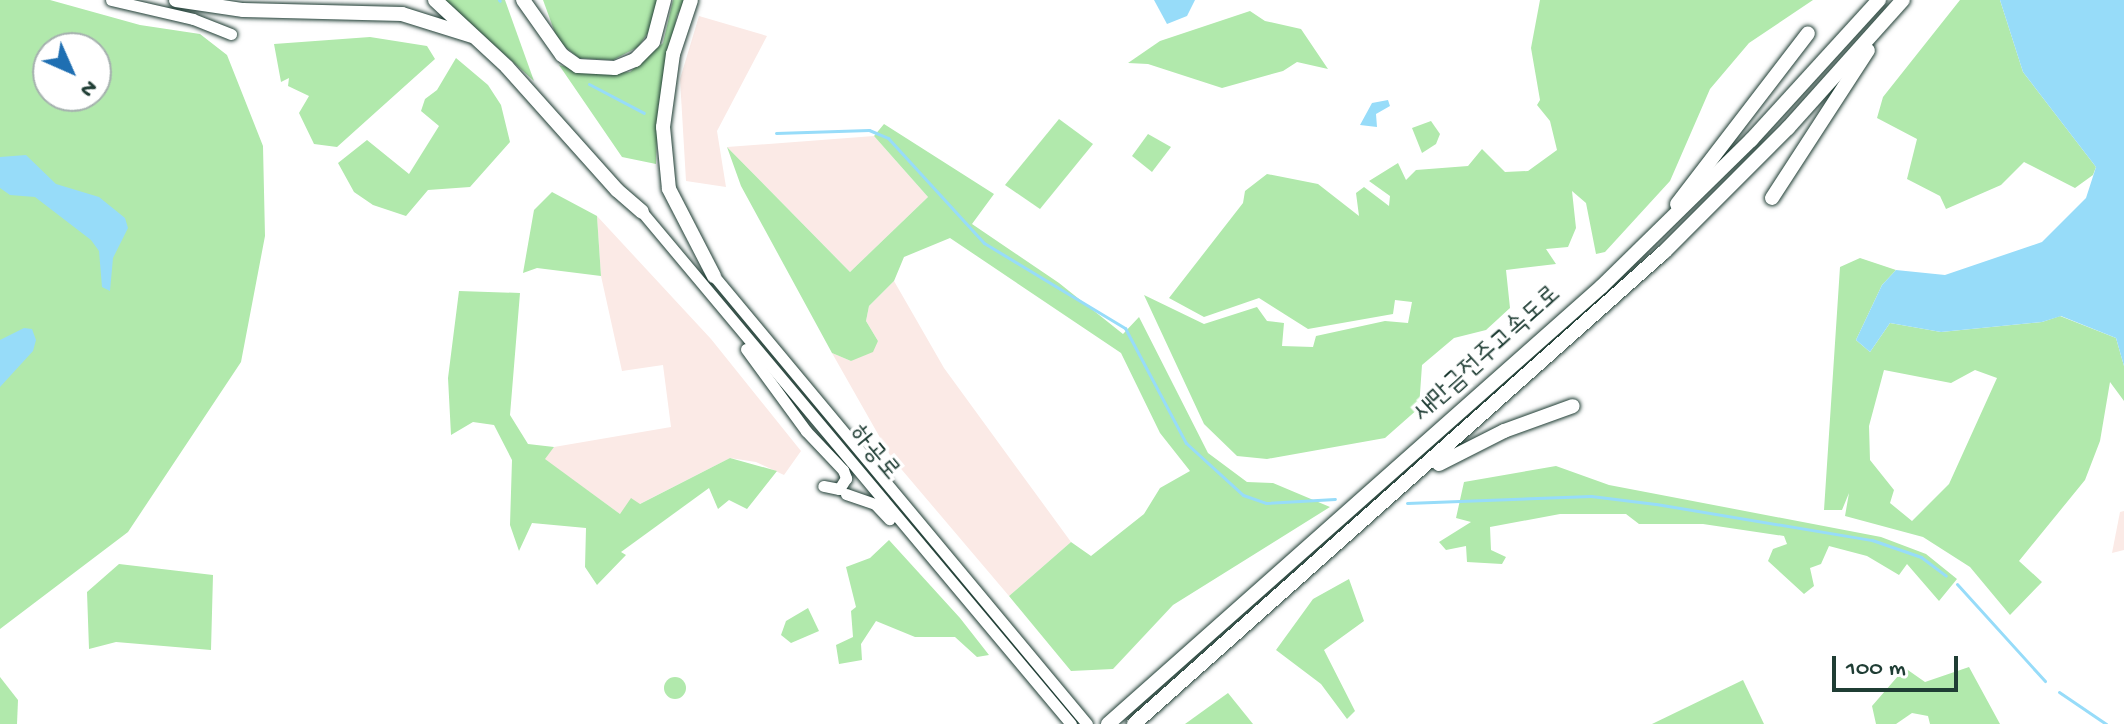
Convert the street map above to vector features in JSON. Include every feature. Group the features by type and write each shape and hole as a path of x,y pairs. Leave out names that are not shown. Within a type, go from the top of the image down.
{"highway":[{"path":"176,0 243,10 402,14 472,36"},
{"path":"435,0 578,141 606,178 642,212"},
{"path":"523,0 562,55 578,66 615,68 635,60 653,42 664,0"},
{"path":"691,0 673,54 663,127 669,189 708,281"},
{"name":"새만금전주고속도로","path":"1108,724 1619,270 1741,151 1879,0"},
{"path":"1772,198 1899,5"},
{"name":"새만금전주고속도로","path":"1134,724 1664,252 1788,128 1899,5"},
{"path":"1619,270 1688,191 1808,33"},
{"path":"1414,477 1504,431 1573,406"}],"main road":[{"path":"111,0 193,19 231,34"},
{"name":"하공로","path":"642,212 708,281 1069,715"},
{"path":"708,281 779,396 843,470 846,478 839,489 823,486"},
{"name":"하공로","path":"708,281 938,566 1069,715 1087,724"},
{"path":"846,494 875,504 938,566"}],"shaded area":[{"path":"699,16 767,36 717,131 726,187 686,181 680,79"},
{"path":"874,136 928,197 850,272 727,147"},
{"path":"597,216 711,339 801,451 784,475 756,462 730,458 620,514 544,459 554,447 671,427 663,365 622,371 601,276"},
{"path":"894,281 944,368 1071,542 1009,596 891,457 832,353 851,361 878,341 866,321 869,306"},
{"path":"2124,511 2124,550 2112,553 2120,512"}],"green space":[{"path":"0,0 50,0 140,25 200,34 227,55 263,146 265,236 241,362 128,532 0,629"},
{"path":"445,0 505,0 534,81 447,2"},
{"path":"543,0 659,0 657,20 638,47 613,60 579,58 558,41"},
{"path":"673,0 687,0 677,15 658,108 656,164 622,157 559,65 594,74 630,72 663,43"},
{"path":"1540,0 1813,0 1749,43 1710,89 1670,181 1605,252 1596,254 1586,203 1572,191 1576,228 1568,247 1546,249 1556,264 1506,270 1510,308 1486,330 1454,338 1422,365 1419,408 1385,438 1267,459 1237,456 1204,424 1144,295 1204,324 1257,307 1267,321 1284,323 1282,346 1313,347 1316,336 1385,321 1408,323 1412,302 1395,300 1393,314 1308,329 1259,298 1204,317 1169,298 1243,203 1245,191 1267,174 1318,184 1359,216 1356,193 1364,187 1389,206 1390,196 1369,181 1398,163 1406,180 1416,170 1468,166 1482,149 1505,172 1528,171 1557,150 1550,121 1537,105 1540,100 1531,48"},
{"path":"1960,0 2000,0 2023,72 2096,167 2093,175 2075,188 2024,162 2001,185 1946,209 1940,196 1907,179 1917,139 1877,118 1883,97"},
{"path":"1250,11 1265,21 1301,29 1328,69 1297,62 1283,71 1222,88 1148,64 1128,63 1160,41"},
{"path":"370,37 427,46 435,59 337,147 314,144 299,113 309,96 288,86 289,78 281,82 274,44"},
{"path":"456,58 488,85 501,105 510,142 470,187 428,190 406,216 373,205 354,192 338,163 367,140 409,174 439,126 421,111 425,99 437,90"},
{"path":"1059,119 1093,144 1040,209 1005,185"},
{"path":"1431,121 1440,134 1436,144 1422,153 1412,128"},
{"path":"884,124 994,194 972,224 1059,283 1123,334 1139,317 1208,453 1247,482 1273,483 1330,507 1173,605 1113,669 1071,671 1009,596 1071,542 1091,556 1144,514 1160,488 1190,471 1160,433 1121,353 950,238 904,257 894,281 869,306 866,321 878,341 873,352 851,361 832,353 741,186 727,147 850,272 928,197 874,136"},
{"path":"1148,134 1171,147 1152,172 1132,156"},
{"path":"552,192 597,216 601,276 537,268 523,273 534,210"},
{"path":"1860,258 1896,270 1882,285 1856,340 1870,352 1890,323 1941,332 2042,322 2060,316 2116,338 2124,366 2124,401 2110,382 2100,441 2085,480 2019,561 2042,582 2010,615 1970,567 1923,537 1845,516 1849,493 1842,510 1824,510 1840,267","holes":["1884,370 1951,383 1975,370 1997,378 1949,484 1912,521 1890,503 1894,490 1870,460 1869,426"]},
{"path":"459,291 520,293 510,415 528,444 554,447 545,459 620,514 631,498 640,504 730,458 777,471 747,509 729,500 718,509 709,488 621,552 626,555 597,585 585,567 586,528 532,523 519,551 510,525 512,460 494,425 473,422 451,435 448,378"},
{"path":"1556,466 1609,485 1881,537 1926,554 1957,579 1939,601 1907,564 1899,575 1867,556 1829,546 1821,564 1810,568 1814,586 1804,594 1768,561 1773,549 1787,544 1784,536 1703,524 1639,524 1626,514 1560,514 1490,527 1491,550 1506,557 1502,564 1467,562 1466,546 1446,550 1439,542 1471,522 1456,518 1464,482"},
{"path":"889,540 989,655 977,657 955,637 915,637 876,621 861,644 862,660 839,664 836,645 853,637 851,611 856,607 846,567 870,558"},
{"path":"119,564 213,575 211,650 116,642 89,649 87,592"},
{"path":"1349,579 1364,621 1324,650 1355,711 1347,719 1321,684 1276,650 1313,599"},
{"path":"808,608 819,631 791,643 781,635 786,621"},
{"path":"1969,667 2000,724 1930,724 1928,716 1912,713 1896,724 1876,724 1872,706 1905,668 1925,682"},
{"path":"0,677 18,700 17,724 0,724"},
{"path":"675,677 683,680 686,688 683,696 675,699 667,696 664,688 667,680"},
{"path":"1743,680 1764,724 1652,724"},
{"path":"1228,693 1253,724 1185,724"}],"water":[{"path":"1154,0 1195,0 1187,16 1167,24"},
{"path":"2000,0 2124,0 2124,366 2116,338 2061,316 2042,322 1941,332 1890,323 1870,352 1856,340 1882,285 1896,270 1945,275 2042,242 2086,198 2096,167 2023,72"},
{"path":"1388,100 1390,106 1376,114 1377,127 1360,125 1372,103"},
{"path":"26,155 56,184 99,197 125,218 128,228 113,258 110,291 102,287 99,251 91,240 35,197 10,195 0,188 0,157"},
{"path":"24,328 32,329 36,340 33,351 0,387 0,340"}],"waterway":[{"path":"589,84 644,113"},
{"path":"776,133 869,130 888,138 984,243 1125,328 1186,443 1243,495 1266,503 1335,499"},
{"path":"1407,503 1591,496 1656,504 1872,540 1921,557 1946,576"},
{"path":"1957,584 2045,681"},
{"path":"2059,692 2106,724"}]}
